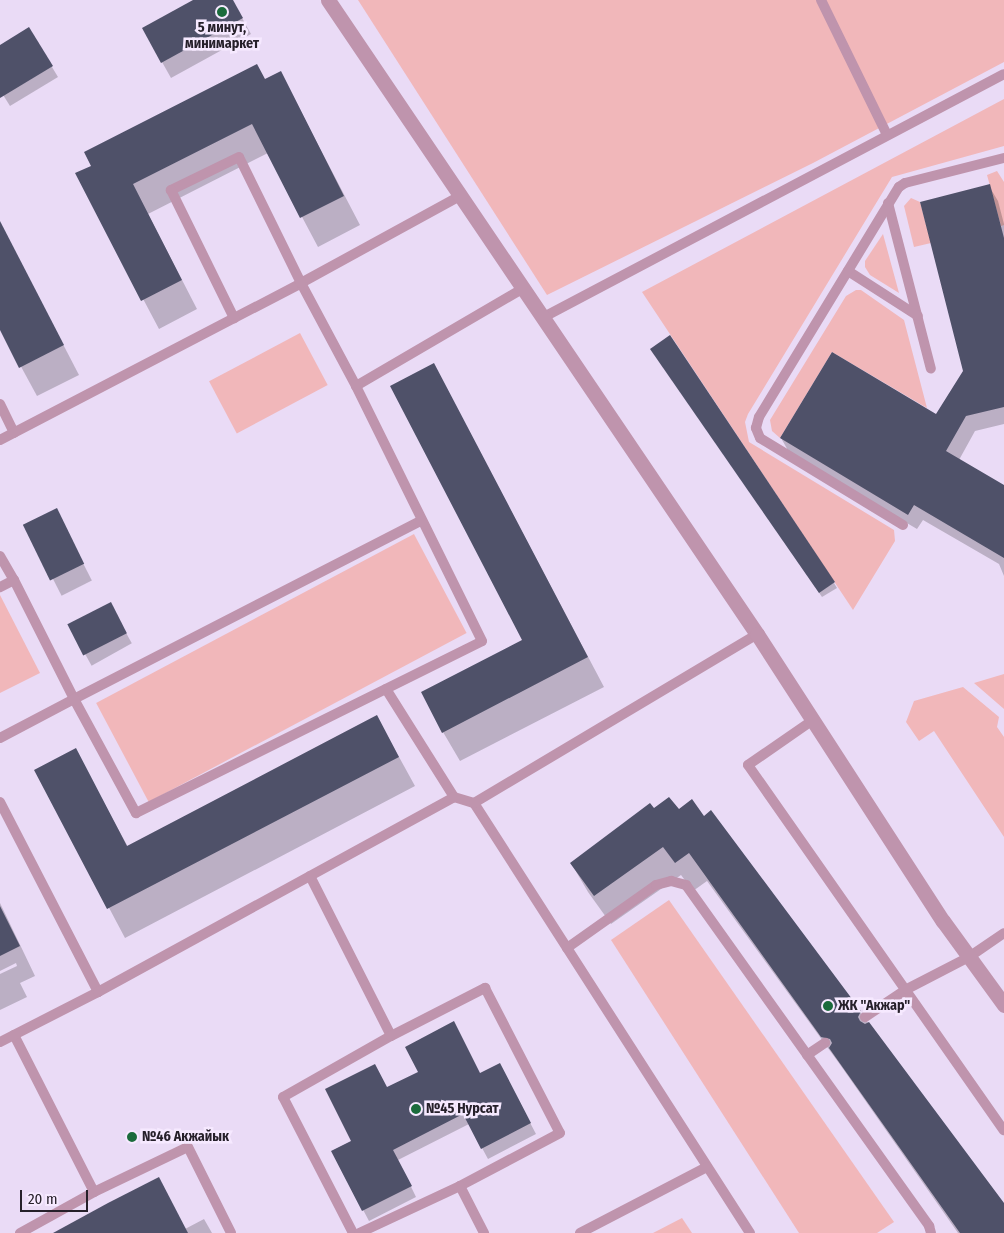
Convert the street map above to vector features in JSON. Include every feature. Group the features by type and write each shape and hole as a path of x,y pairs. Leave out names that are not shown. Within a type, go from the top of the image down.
{"street":[{"path":"328,0 462,195 522,289 757,634 969,957 1004,1005"}],"lane":[{"path":"824,1 887,135"},
{"path":"542,318 1004,74"},
{"path":"0,556 136,813 482,641 421,521 356,386 301,283 239,157 171,190 234,318"},
{"path":"903,525 760,438 756,428 759,417 899,187 905,183 1004,158"},
{"path":"0,440 301,283 462,195"},
{"path":"888,203 931,369"},
{"path":"848,271 918,316"},
{"path":"356,386 522,289"},
{"path":"0,404 14,433"},
{"path":"0,738 421,521"},
{"path":"0,587 14,580"},
{"path":"474,803 757,634"},
{"path":"386,689 454,798"},
{"path":"813,720 748,765 907,989 1004,1130"},
{"path":"0,1042 98,992 454,798 474,803 750,1233"},
{"path":"0,802 98,992"},
{"path":"310,876 391,1036"},
{"path":"567,948 656,885 671,881 686,885 930,1226 931,1233"},
{"path":"866,1017 907,989 969,957 1004,933"},
{"path":"353,1233 283,1097 391,1036 485,988 560,1133 460,1186 359,1233"},
{"path":"14,1035 94,1192"},
{"path":"807,1055 825,1043"},
{"path":"20,1233 94,1192 188,1146 231,1233"},
{"path":"580,1233 707,1167"},
{"path":"460,1186 484,1233"}],"shaded area":[{"path":"358,0 1004,0 1004,62 813,163 547,295"},
{"path":"1004,99 1004,146 892,177 748,414 745,422 749,442 894,530 895,541 853,610 642,292"},
{"path":"997,171 1004,182 1004,225 1001,226 987,175"},
{"path":"911,198 920,202 931,243 914,247 904,206"},
{"path":"883,234 899,293 870,275 865,267 865,261"},
{"path":"856,290 861,290 904,320 927,408 832,352 780,438 772,431 770,420 846,296"},
{"path":"300,333 328,385 237,433 209,381"},
{"path":"414,534 467,633 149,802 96,703"},
{"path":"0,595 40,673 0,693"},
{"path":"1004,674 1004,709 974,683"},
{"path":"963,687 999,717 997,727 1004,737 1004,837 934,731 919,741 906,722 914,701"},
{"path":"669,900 894,1222 877,1233 799,1233 611,940"},
{"path":"682,1218 692,1233 653,1233"}],"building":[{"path":"193,0 233,0 243,18 161,63 142,28"},
{"path":"29,27 53,66 0,98 0,45"},
{"path":"257,64 265,79 281,71 344,196 300,218 252,124 133,184 182,280 141,301 75,173 91,166 84,152"},
{"path":"990,184 1004,238 1004,407 966,416 946,451 1004,485 1004,558 914,505 908,515 780,438 832,352 936,414 963,371 920,202"},
{"path":"0,221 64,345 19,368 0,330"},
{"path":"670,335 835,582 819,593 650,349"},
{"path":"434,363 588,657 442,733 421,692 522,640 390,386"},
{"path":"57,508 84,564 50,580 23,525"},
{"path":"111,602 127,633 83,655 67,624"},
{"path":"377,715 399,757 107,909 34,770 76,748 127,846"},
{"name":"ЖК \"Акжар\"","path":"669,797 679,809 692,799 704,816 711,810 861,1011 858,1017 860,1021 865,1024 869,1022 1004,1203 1004,1233 960,1233 829,1048 832,1043 830,1039 821,1037 689,853 675,863 663,847 594,896 570,863 650,803 654,808"},
{"path":"0,906 20,946 0,956"},
{"path":"454,1021 480,1073 500,1063 531,1123 481,1149 463,1114 393,1150 412,1186 362,1211 331,1151 351,1141 325,1089 375,1064 387,1087 418,1072 405,1047"},
{"path":"159,1177 188,1233 53,1233 108,1203"}],"place":[{"name":"5 минут, минимаркет","path":"222,12"},
{"name":"ЖК \"Акжар\"","path":"828,1006"},
{"name":"№45 Нурсат","path":"416,1109"},
{"name":"№46 Акжайык","path":"132,1137"}]}
